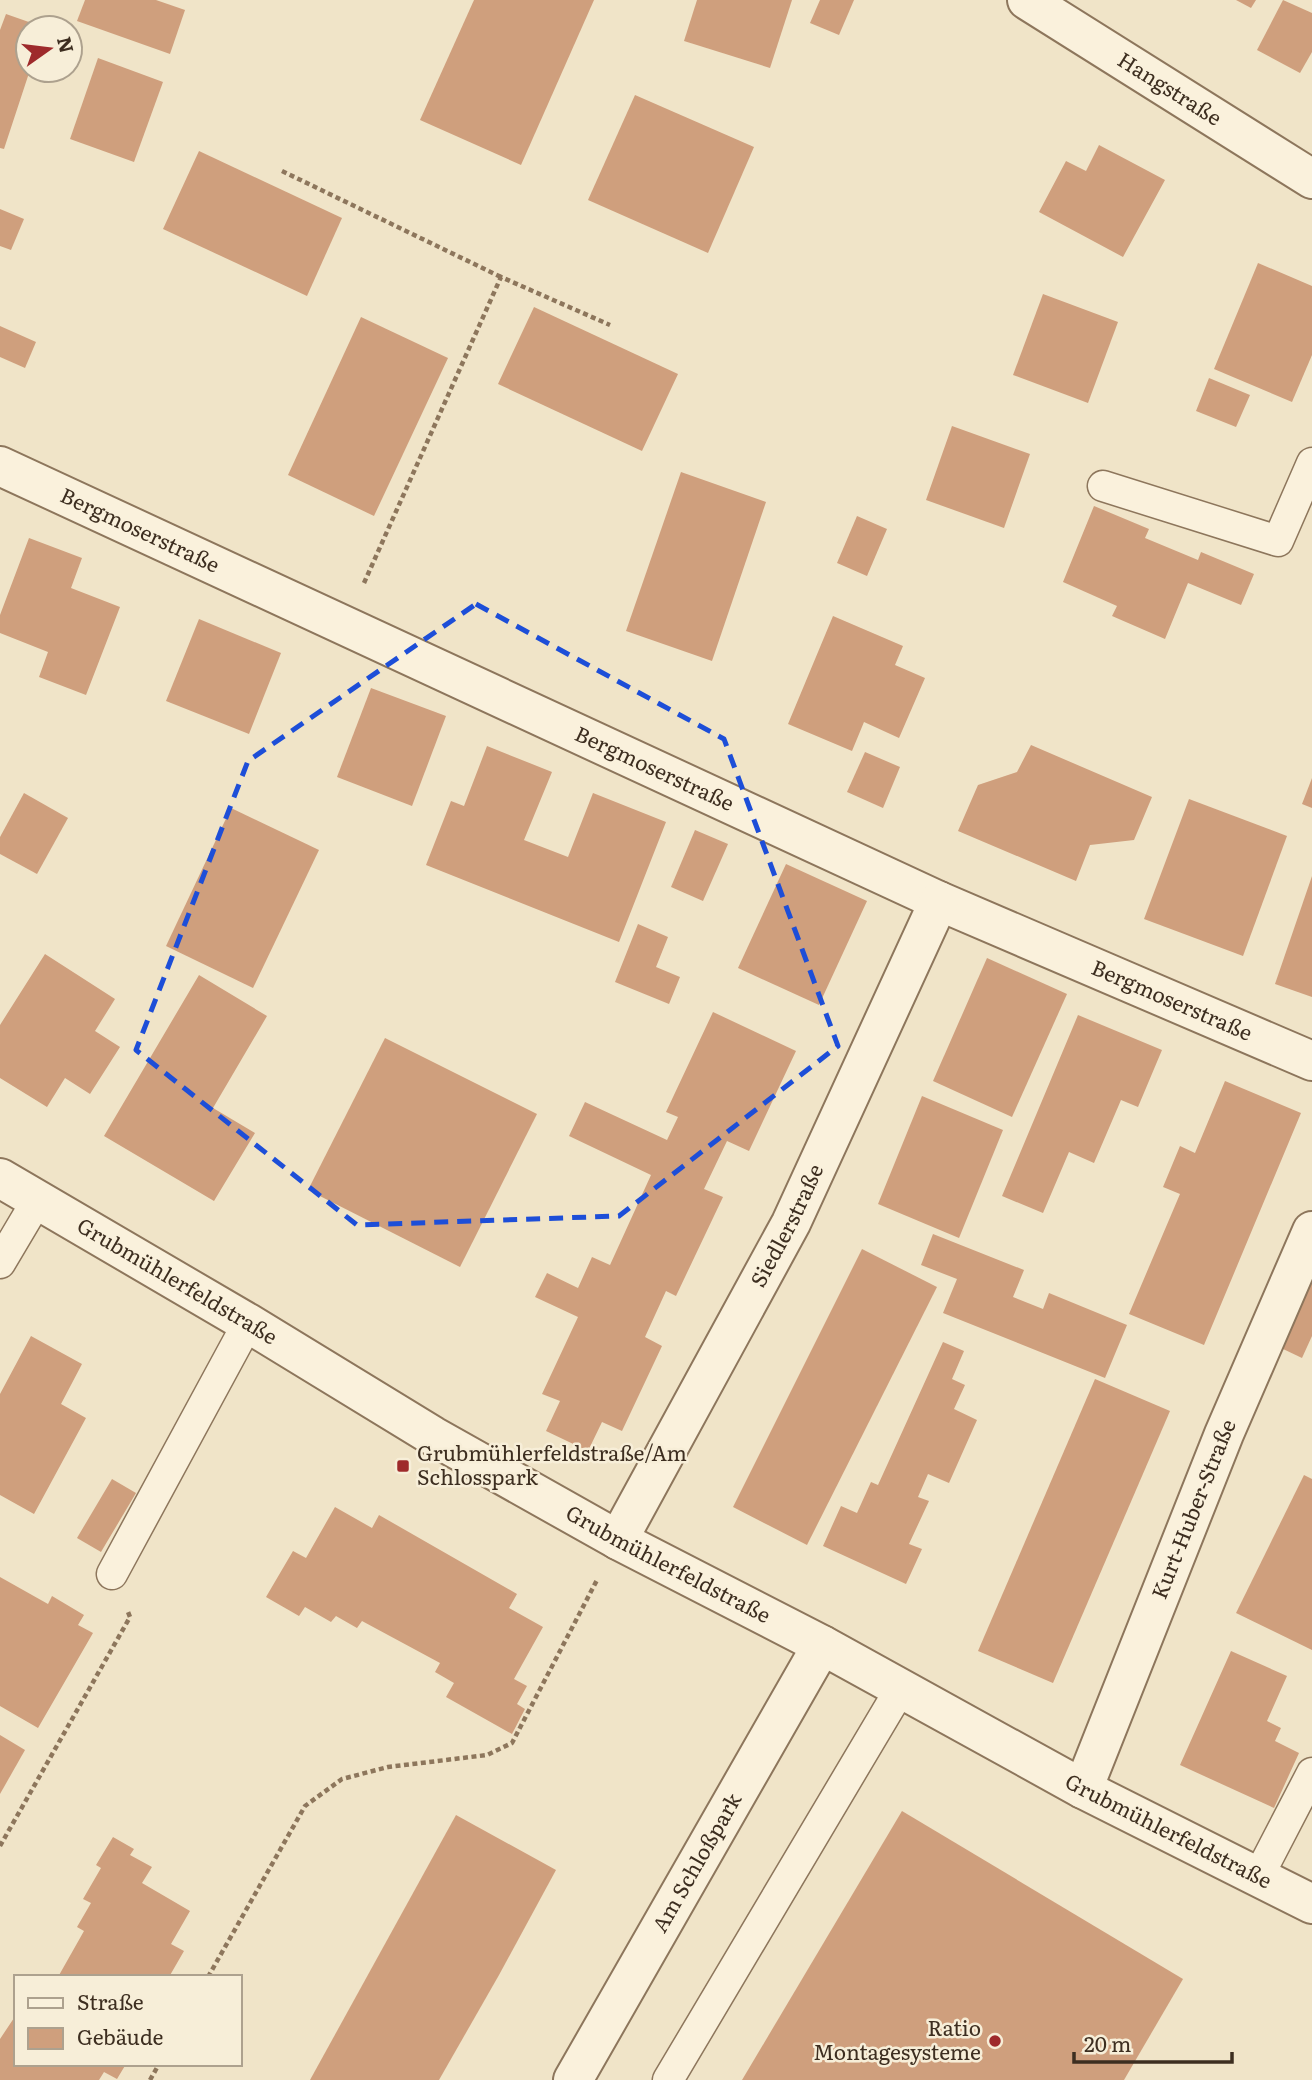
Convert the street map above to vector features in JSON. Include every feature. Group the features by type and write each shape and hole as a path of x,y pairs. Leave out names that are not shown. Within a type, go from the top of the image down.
{"street":[{"name":"Hangstraße","path":"1027,0 1312,179"},
{"name":"Bergmoserstraße","path":"0,466 939,901 1312,1061"},
{"name":"Siedlerstraße","path":"618,1540 791,1223 939,901"},
{"name":"Grubmühlerfeldstraße","path":"0,1178 248,1323 433,1436 618,1540 822,1645 1083,1789 1312,1904"},
{"name":"Kurt-Huber-Straße","path":"1083,1789 1224,1434 1312,1231"},
{"name":"Am Schloßpark","path":"573,2080 822,1645"}],"lane":[{"path":"1103,486 1278,541 1312,463"},
{"path":"0,1263 38,1199"},
{"path":"112,1574 248,1323"},
{"path":"668,2080 901,1689"},
{"path":"1258,1877 1312,1773"}],"path":[{"path":"282,171 501,277 610,326"},
{"path":"363,587 501,277"},
{"path":"209,1975 305,1806 342,1779 388,1767 487,1755 512,1743 618,1540"},
{"path":"0,1846 130,1617 112,1574"}],"highlighted area":[{"path":"476,604 724,739 838,1046 619,1216 357,1225 136,1050 248,761"}],"building":[{"path":"85,0 156,0 185,10 170,54 84,23 84,14 80,14"},
{"path":"474,0 594,0 521,165 420,120"},
{"path":"697,0 792,0 770,68 684,41"},
{"path":"820,0 854,0 839,35 810,23"},
{"path":"1236,0 1256,0 1251,8"},
{"path":"1283,0 1312,13 1312,52 1300,73 1257,50"},
{"path":"6,14 14,17 14,84 25,84 4,149 0,148 0,30"},
{"path":"98,58 163,82 134,162 70,139"},
{"path":"635,95 754,147 708,253 588,200"},
{"path":"1099,145 1165,180 1123,257 1039,212 1066,161 1086,171"},
{"path":"199,151 342,218 307,296 163,229"},
{"path":"0,209 24,219 11,250 0,246"},
{"path":"1258,263 1312,286 1312,355 1292,402 1214,369"},
{"path":"1043,294 1118,322 1088,403 1013,375"},
{"path":"534,307 678,374 642,451 498,384"},
{"path":"361,317 448,358 374,516 288,475"},
{"path":"0,326 36,342 25,368 0,357"},
{"path":"1209,378 1250,395 1236,427 1196,411"},
{"path":"952,426 1030,454 1004,528 926,500"},
{"path":"681,472 766,502 712,661 626,631"},
{"path":"1094,506 1149,529 1145,538 1198,560 1201,552 1254,574 1241,605 1188,583 1165,639 1112,616 1117,606 1063,582"},
{"path":"857,516 887,529 867,576 837,563"},
{"path":"29,538 82,558 71,588 120,607 86,695 39,677 48,652 0,633 0,615"},
{"path":"833,616 903,646 895,665 925,678 899,738 864,722 852,751 788,724"},
{"path":"199,619 281,653 249,734 166,701"},
{"path":"371,688 446,716 412,806 337,777"},
{"path":"1031,745 1152,797 1134,840 1090,845 1076,881 958,831 978,785 1017,772"},
{"path":"487,746 552,772 524,840 568,857 593,793 666,822 619,942 426,865 451,801 464,806"},
{"path":"865,752 900,767 883,808 847,792"},
{"path":"1312,778 1312,808 1302,804"},
{"path":"24,793 68,818 37,874 0,854 0,837"},
{"path":"1189,799 1287,836 1243,956 1144,919"},
{"path":"231,808 319,850 253,988 166,946"},
{"path":"695,830 728,844 703,901 671,887"},
{"path":"786,864 867,901 819,1005 738,968"},
{"path":"1312,876 1312,997 1275,984"},
{"path":"638,924 668,937 656,967 680,977 669,1004 615,982"},
{"path":"45,954 115,999 95,1031 120,1047 90,1094 65,1078 47,1107 0,1078 0,1025"},
{"path":"987,958 1067,994 1012,1117 933,1081"},
{"path":"199,975 267,1016 213,1108 255,1133 214,1201 104,1136"},
{"path":"713,1012 796,1051 749,1151 727,1141 704,1189 723,1197 676,1296 666,1291 645,1337 662,1346 622,1431 602,1422 588,1451 546,1431 560,1401 542,1394 578,1317 535,1297 547,1273 578,1288 592,1257 610,1265 651,1175 569,1136 585,1102 667,1140 678,1117 666,1112"},
{"path":"1078,1015 1162,1050 1138,1107 1121,1100 1094,1163 1069,1152 1043,1213 1002,1196"},
{"path":"385,1038 537,1114 460,1267 308,1190"},
{"path":"1225,1081 1301,1113 1204,1345 1129,1314 1180,1194 1163,1187 1180,1146 1195,1153"},
{"path":"922,1096 1003,1130 959,1238 878,1204"},
{"path":"933,1234 1024,1270 1013,1297 1043,1309 1049,1293 1127,1325 1105,1378 943,1313 957,1279 921,1265"},
{"path":"862,1249 937,1287 807,1545 733,1507"},
{"path":"1312,1279 1312,1336 1302,1358 1281,1348"},
{"path":"31,1336 82,1364 61,1404 86,1418 34,1514 0,1495 0,1394"},
{"path":"943,1342 964,1351 952,1379 965,1385 954,1409 977,1420 949,1483 928,1474 918,1497 929,1501 909,1544 922,1549 906,1584 823,1546 841,1506 857,1513 871,1482 878,1485"},
{"path":"1095,1379 1170,1411 1053,1683 978,1651"},
{"path":"1304,1475 1312,1479 1312,1650 1236,1613"},
{"path":"112,1479 136,1493 101,1552 77,1538"},
{"path":"335,1507 372,1528 379,1515 517,1594 509,1608 543,1627 514,1679 527,1686 517,1704 525,1709 512,1734 446,1697 454,1683 435,1672 440,1663 362,1621 357,1628 336,1616 331,1622 305,1607 299,1616 266,1597 293,1551 306,1558"},
{"path":"0,1577 48,1604 52,1596 84,1615 78,1625 93,1633 38,1728 0,1706"},
{"path":"1231,1651 1287,1676 1267,1721 1281,1728 1275,1741 1299,1753 1274,1808 1180,1765"},
{"path":"0,1735 25,1750 0,1794"},
{"path":"902,1811 1183,1979 1124,2080 742,2080"},
{"path":"456,1815 556,1870 499,1975 439,2080 310,2080"},
{"path":"113,1837 134,1849 130,1855 152,1867 142,1883 190,1911 171,1944 184,1951 170,1975 59,1975 84,1931 77,1927 91,1903 83,1899 101,1868 96,1865"},
{"path":"14,2018 14,2066 125,2066 117,2079 104,2072 99,2080 0,2080 0,2039"}],"place":[{"name":"Grubmühlerfeldstraße/Am Schlosspark","path":"403,1466"},
{"name":"Ratio Montagesysteme","path":"995,2041"}]}
